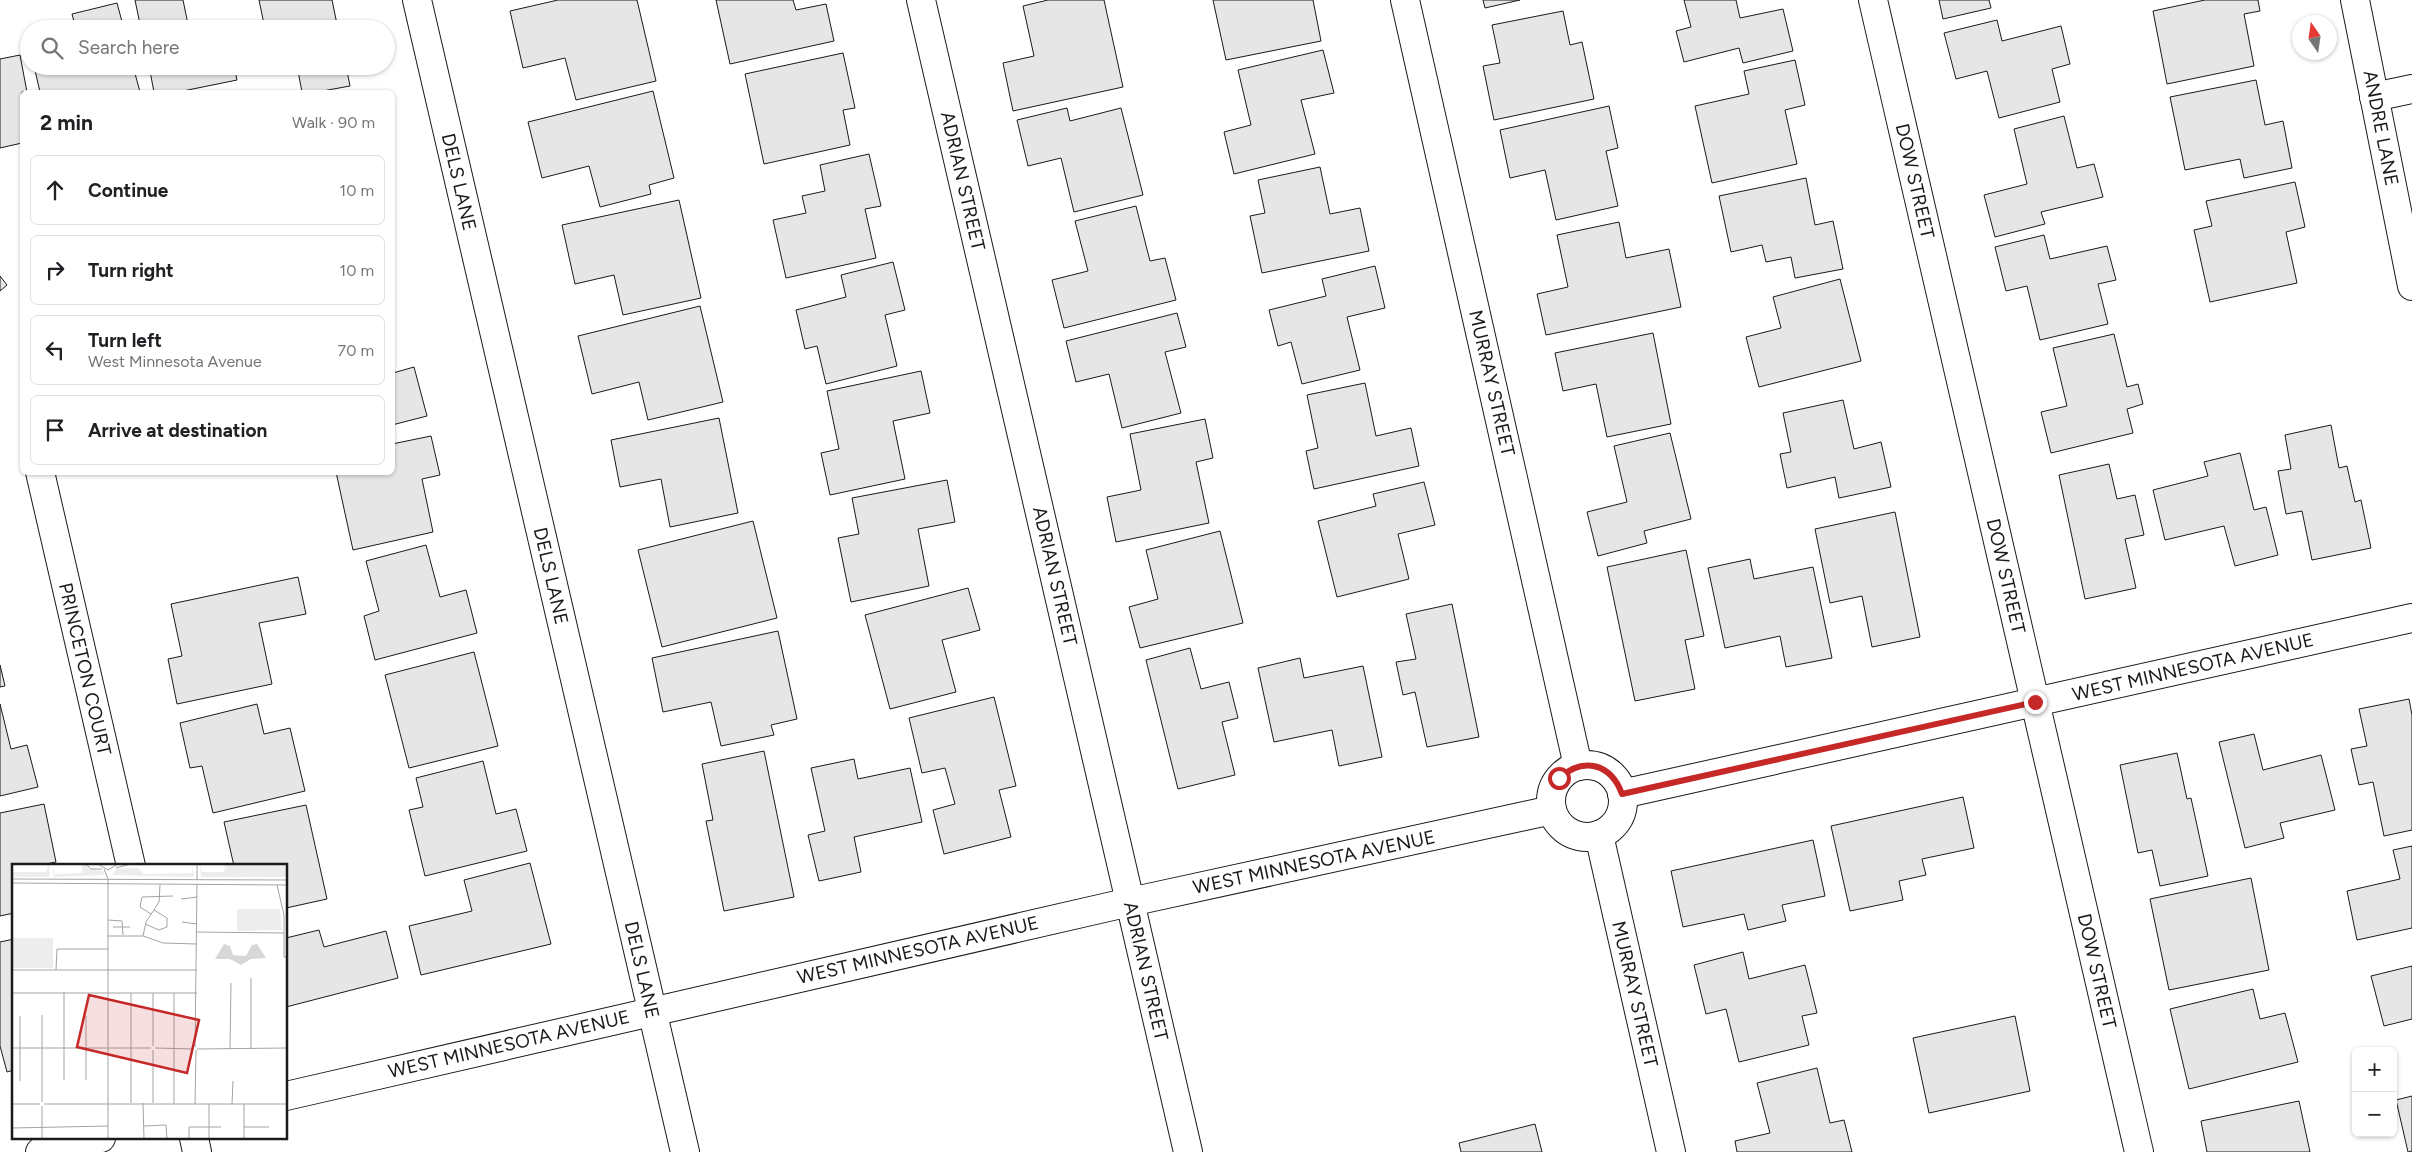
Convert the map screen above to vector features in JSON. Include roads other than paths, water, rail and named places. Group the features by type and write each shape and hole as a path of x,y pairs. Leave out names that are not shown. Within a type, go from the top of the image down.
{"street":[{"name":"DELS LANE","path":"417,0 684,1152"},
{"name":"ADRIAN STREET","path":"921,0 1188,1152"},
{"name":"MURRAY STREET","path":"1405,0 1578,766"},
{"name":"DOW STREET","path":"1873,0 2139,1152"},
{"name":"ANDRE LANE","path":"2355,0 2412,286"},
{"path":"2374,97 2412,89"},
{"name":"PRINCETON COURT","path":"41,475 131,864"},
{"name":"WEST MINNESOTA AVENUE","path":"1622,794 2412,618"},
{"path":"1590,765 1601,768 1611,774 1618,783 1622,794 1621,815 1616,823 1599,835 1587,837 1575,835 1564,830 1556,821 1552,810 1551,799 1556,782 1568,770 1578,766 1590,765"},
{"name":"WEST MINNESOTA AVENUE","path":"288,1096 1130,902 1552,810"},
{"name":"MURRAY STREET","path":"1599,835 1671,1152"},
{"path":"40,1152 92,1140"}]}
